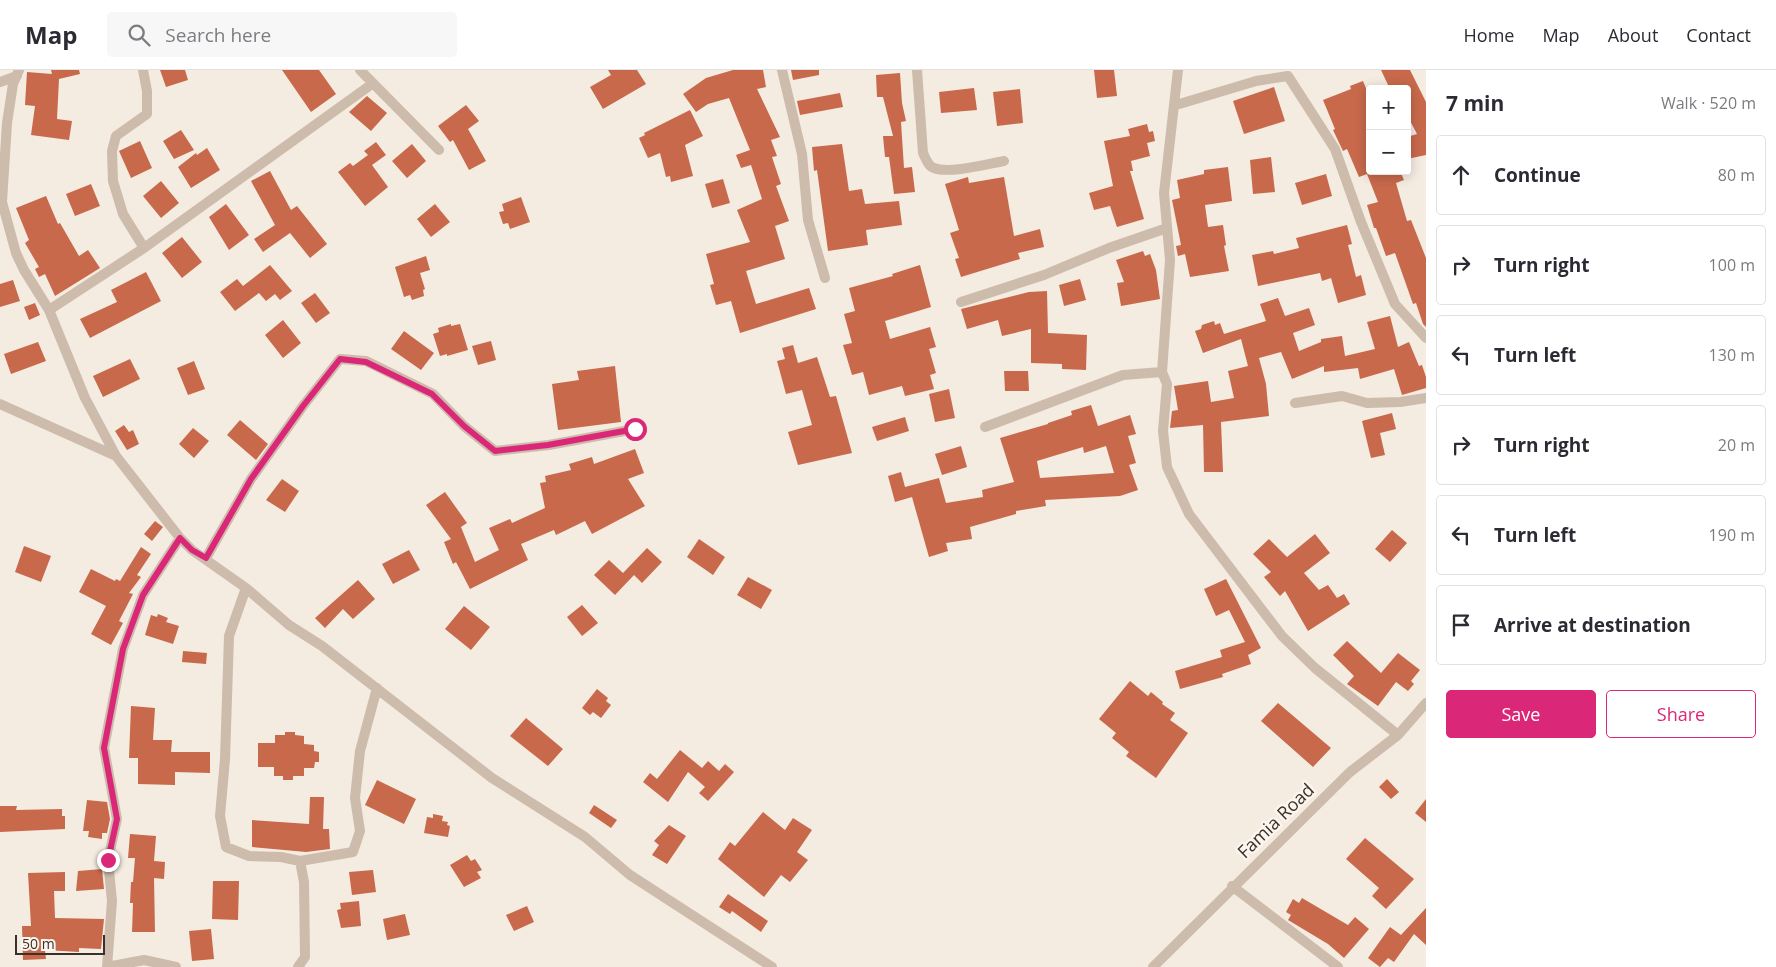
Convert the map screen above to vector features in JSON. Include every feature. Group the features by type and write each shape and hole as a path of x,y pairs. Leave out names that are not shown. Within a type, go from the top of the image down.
{"street":[{"path":"143,70 147,91 147,114 116,136 112,151 112,181 123,214 144,248"},
{"path":"360,70 439,150"},
{"path":"782,70 802,154 808,220 825,278"},
{"path":"918,70 923,153 928,165 934,168 950,169 1004,161"},
{"path":"1178,70 1176,105 1172,121 1164,193 1170,260 1162,372 1167,384 1163,431 1167,467 1189,514 1282,636 1314,668 1398,735"},
{"path":"0,82 18,73"},
{"path":"18,73 13,84 7,123 2,202 24,270 49,310 86,398 116,456 180,538 192,550 206,558 246,588 289,626 322,646 492,778 585,837 612,862 639,881 772,967"},
{"path":"1176,105 1256,81 1288,76 1335,149 1361,222 1395,304 1426,338"},
{"path":"49,310 144,248 372,84"},
{"path":"960,302 1044,275 1109,248 1167,228"},
{"path":"206,558 251,479 303,406 340,359 366,362 432,394 464,426 495,451 548,445 635,429"},
{"path":"985,427 1123,375 1162,372"},
{"path":"1295,403 1342,396 1367,403 1400,402 1426,398"},
{"path":"0,404 116,456"},
{"path":"176,967 144,960 107,967 112,901 108,860 117,819 104,748 123,649 143,595 180,538"},
{"path":"246,588 229,636 225,759 220,816 226,847 249,856 281,857 300,861 353,852 360,831 355,798 360,751 376,688"},
{"name":"Famia Road","path":"1153,967 1232,886 1350,772 1398,735 1426,703"},
{"path":"298,967 304,957 304,882 300,861"},
{"path":"1232,886 1338,967"}],"building":[{"path":"51,70 79,70 80,74 59,79 57,119 72,121 69,140 31,135 35,106 25,105 27,72 52,74"},
{"path":"160,70 185,70 188,80 166,87"},
{"path":"282,70 319,70 336,94 311,112"},
{"path":"608,70 637,70 646,84 603,109 590,87 611,75"},
{"path":"733,70 763,70 766,87 757,89 780,137 771,140 777,156 772,157 781,184 776,186 789,221 775,226 785,259 746,271 756,304 809,288 816,309 740,333 731,301 716,305 710,285 714,284 706,254 750,242 737,210 762,199 751,165 741,168 736,155 750,150 729,98 708,104 696,112 683,94 706,78"},
{"path":"791,70 819,70 819,75 793,80"},
{"path":"1094,70 1114,70 1117,96 1097,98"},
{"path":"1381,70 1410,70 1426,102 1426,155 1411,158 1411,136 1417,134 1411,123 1411,85 1388,85"},
{"path":"900,73 902,103 906,121 901,122 904,168 912,167 915,192 894,194 889,157 885,157 883,136 893,136 883,97 877,97 876,75"},
{"path":"1363,81 1366,88 1366,174 1359,177 1347,149 1343,151 1333,130 1335,129 1323,100 1351,89 1350,86"},
{"path":"1274,87 1285,121 1244,134 1233,101"},
{"path":"974,88 977,110 941,113 939,92"},
{"path":"1020,89 1023,123 997,126 993,92"},
{"path":"840,93 843,107 800,115 797,101"},
{"path":"367,96 387,113 371,131 349,112"},
{"path":"466,105 479,121 468,129 486,161 469,170 453,140 450,142 438,126"},
{"path":"690,110 703,136 685,145 693,176 671,182 670,176 666,177 660,153 648,158 639,138 645,135 644,133"},
{"path":"1147,124 1149,132 1153,131 1155,141 1147,143 1150,156 1131,161 1133,171 1130,171 1144,219 1117,227 1110,206 1094,210 1089,193 1113,186 1104,141 1130,136 1128,129"},
{"path":"181,130 194,150 174,159 163,141"},
{"path":"140,141 152,168 131,178 119,151"},
{"path":"376,142 386,155 372,165 388,187 365,206 338,172 350,163 353,166 368,155 364,151"},
{"path":"412,144 426,161 407,178 392,161"},
{"path":"842,144 849,191 862,189 865,204 899,201 902,225 866,230 868,245 828,251 817,170 814,171 812,147"},
{"path":"207,148 220,170 191,188 178,167 196,153 197,155"},
{"path":"1271,157 1275,192 1253,194 1250,160"},
{"path":"1228,167 1232,201 1205,205 1208,227 1223,225 1226,245 1224,246 1229,271 1190,277 1185,254 1178,256 1176,246 1181,245 1172,200 1180,198 1177,180 1204,174 1204,170"},
{"path":"270,171 291,210 297,206 327,244 310,258 290,233 263,252 254,239 275,225 251,181"},
{"path":"1326,174 1332,196 1302,205 1295,183"},
{"path":"1367,175 1402,175 1404,180 1396,183 1407,221 1411,220 1426,258 1426,327 1423,324 1416,303 1413,304 1395,253 1386,256 1376,228 1374,228 1367,205 1378,202"},
{"path":"968,177 969,183 1004,177 1014,236 1040,229 1044,247 1018,253 1020,259 961,277 955,259 959,258 950,233 959,230 945,184"},
{"path":"723,179 730,203 712,208 705,184"},
{"path":"161,181 179,203 161,218 143,196"},
{"path":"91,184 100,206 75,216 66,194"},
{"path":"46,196 58,224 60,223 79,256 88,250 100,268 55,296 45,274 39,277 35,269 39,267 25,243 29,240 16,208"},
{"path":"521,197 530,222 510,229 508,223 503,224 499,212 504,211 502,204"},
{"path":"226,204 249,235 229,250 209,217"},
{"path":"435,204 450,222 431,237 417,219"},
{"path":"1347,225 1352,244 1348,245 1356,277 1361,275 1366,295 1338,303 1331,278 1322,281 1320,273 1258,286 1252,255 1273,251 1274,254 1299,248 1296,238"},
{"path":"182,237 202,262 182,278 162,253"},
{"path":"1143,251 1145,256 1150,254 1156,270 1160,299 1121,306 1117,283 1124,282 1116,260"},
{"path":"426,256 430,270 420,273 425,289 423,290 424,296 412,300 410,295 404,297 395,267"},
{"path":"270,265 292,291 280,300 275,294 266,301 259,293 235,311 220,292 237,279 243,286"},
{"path":"920,265 931,307 885,321 890,339 930,327 936,347 929,349 936,373 930,375 934,389 905,396 902,386 869,395 863,372 852,375 843,345 852,343 844,314 855,311 849,288 893,276 892,274"},
{"path":"146,272 161,301 90,338 80,319 117,302 111,290"},
{"path":"1080,279 1086,300 1064,306 1059,285"},
{"path":"13,280 20,301 0,307 0,284"},
{"path":"1047,291 1048,333 1087,335 1086,370 1062,369 1062,364 1031,363 1031,329 1002,336 998,320 967,329 961,309 1029,292"},
{"path":"315,293 330,313 316,323 301,303"},
{"path":"1278,298 1285,316 1309,308 1315,325 1293,333 1299,351 1321,342 1321,339 1342,336 1345,356 1375,349 1367,322 1390,316 1398,347 1409,342 1419,366 1422,365 1426,377 1426,388 1402,395 1394,369 1360,379 1358,368 1324,372 1324,366 1292,379 1281,352 1259,358 1266,384 1269,416 1221,422 1223,472 1204,472 1203,425 1170,428 1172,411 1178,410 1174,386 1208,381 1211,402 1234,398 1228,371 1248,366 1241,339 1203,353 1195,331 1201,329 1202,325 1214,321 1215,325 1220,323 1224,334 1266,321 1260,304"},
{"path":"35,303 40,315 29,320 24,307"},
{"path":"283,320 301,343 283,358 265,335"},
{"path":"451,324 451,326 460,324 468,350 440,356 433,334 439,332 438,328"},
{"path":"404,331 434,353 421,370 391,349"},
{"path":"491,341 496,360 478,365 472,346"},
{"path":"38,342 46,361 11,374 4,354"},
{"path":"793,345 798,363 817,357 830,397 836,396 852,453 798,465 788,432 812,425 802,390 786,394 777,361 785,359 782,348"},
{"path":"130,359 140,379 103,397 93,376"},
{"path":"194,361 205,389 188,395 177,368"},
{"path":"615,366 621,422 558,430 552,384 579,380 577,371"},
{"path":"1004,371 1028,371 1029,391 1005,391"},
{"path":"949,389 955,418 935,422 929,394"},
{"path":"1091,405 1098,426 1130,415 1136,434 1128,436 1136,463 1129,465 1138,490 1120,496 1045,500 1046,506 1016,511 1016,514 970,527 972,539 946,543 948,551 929,557 912,497 895,502 888,476 901,472 905,487 939,478 946,503 983,497 982,490 1014,482 1000,438 1072,415 1071,411","holes":["1106,446 1114,473 1040,478 1037,461 1083,447 1084,453"]},
{"path":"1392,413 1396,429 1380,433 1385,455 1371,458 1362,421"},
{"path":"905,417 909,431 877,441 872,427"},
{"path":"240,420 268,444 256,460 227,435"},
{"path":"124,425 129,432 133,430 139,444 127,450 115,431"},
{"path":"193,428 209,441 194,458 179,444"},
{"path":"961,446 967,467 942,475 935,454"},
{"path":"635,449 644,473 628,479 645,506 592,534 585,521 556,535 554,530 521,544 528,560 470,589 456,562 453,564 444,542 451,539 426,505 445,492 467,523 461,527 475,562 499,550 489,528 510,519 512,523 545,508 540,483 546,482 545,476 571,470 569,464 592,457 594,464"},
{"path":"282,479 299,491 285,512 266,500"},
{"path":"155,521 163,527 152,541 144,534"},
{"path":"1392,530 1407,543 1390,562 1375,549"},
{"path":"1315,534 1330,553 1304,573 1319,590 1328,585 1337,598 1344,594 1350,604 1308,631 1285,591 1280,596 1264,577 1271,572 1253,554 1269,539 1287,557"},
{"path":"699,539 725,557 713,575 687,557"},
{"path":"24,546 51,556 41,582 15,572"},
{"path":"141,547 151,554 137,575 141,577 129,593 133,594 119,621 123,623 111,645 91,634 106,606 79,592 91,569 115,581 116,579 120,581"},
{"path":"647,548 662,562 642,583 634,575 615,595 594,575 609,560 623,573"},
{"path":"409,550 420,570 393,584 382,564"},
{"path":"748,577 772,590 761,609 737,595"},
{"path":"1226,579 1261,648 1248,655 1251,664 1222,674 1223,677 1180,689 1175,671 1222,657 1220,650 1245,642 1229,610 1216,616 1204,589"},
{"path":"358,580 375,599 353,619 343,609 325,628 315,618"},
{"path":"582,605 598,623 582,636 567,617"},
{"path":"464,606 490,627 471,650 445,629"},
{"path":"158,614 168,618 166,622 179,626 173,644 145,635 151,615 157,617"},
{"path":"1347,641 1381,673 1398,653 1420,670 1411,681 1414,684 1408,691 1396,682 1378,706 1347,684 1354,676 1333,655"},
{"path":"183,651 207,653 206,664 182,662"},
{"path":"1130,681 1148,696 1151,692 1163,702 1162,704 1175,713 1170,720 1188,733 1156,778 1126,756 1129,752 1112,738 1116,733 1099,719"},
{"path":"597,689 608,698 606,701 611,705 601,718 593,712 590,715 582,708"},
{"path":"1278,703 1331,748 1313,767 1261,721"},
{"path":"131,706 155,708 153,740 172,740 171,752 210,752 210,773 175,772 175,785 138,784 138,758 129,758"},
{"path":"526,718 563,749 548,766 510,736"},
{"path":"285,732 295,732 295,735 304,736 304,744 314,745 314,751 319,752 319,762 315,762 314,768 304,768 304,776 293,776 293,780 283,780 283,776 274,776 274,767 258,767 258,743 275,743 275,735 285,735"},
{"path":"680,750 702,768 708,761 719,771 725,764 734,772 708,801 699,793 705,787 688,772 668,802 643,782 650,773 657,779"},
{"path":"1387,779 1399,792 1391,799 1379,787"},
{"path":"377,780 416,799 404,824 365,805"},
{"path":"310,797 324,797 323,829 329,829 330,849 306,852 252,847 252,820 309,824"},
{"path":"1426,799 1426,822 1415,813"},
{"path":"87,800 107,802 110,819 107,833 102,833 102,839 88,837 89,831 83,831"},
{"path":"594,805 617,820 611,828 589,813"},
{"path":"0,806 17,806 16,810 62,809 62,816 65,816 65,829 0,832"},
{"path":"763,812 785,830 793,818 812,830 797,852 808,860 790,882 781,875 764,897 718,859 730,842 735,846"},
{"path":"433,814 443,816 442,821 448,822 447,825 450,826 448,837 424,833 427,817 433,818"},
{"path":"669,825 686,836 667,864 652,855 659,845 654,841"},
{"path":"130,834 156,836 154,861 165,862 164,879 154,878 155,932 132,932 133,903 130,903 135,858 128,858"},
{"path":"1365,838 1414,879 1386,909 1372,896 1379,888 1346,859"},
{"path":"467,855 471,861 475,859 482,870 477,872 481,878 464,887 450,865"},
{"path":"102,869 104,889 76,891 78,871"},
{"path":"373,870 376,892 352,895 349,872"},
{"path":"65,872 65,891 54,891 55,918 104,919 101,949 79,948 79,952 45,950 46,959 23,960 22,926 31,926 28,873"},
{"path":"213,881 239,881 238,920 212,919"},
{"path":"728,894 768,921 761,932 732,911 730,914 719,907"},
{"path":"1302,898 1348,925 1355,917 1369,929 1344,958 1328,944 1288,920 1291,915 1286,912 1293,899 1299,903"},
{"path":"359,901 361,926 341,928 337,910 341,909 340,903"},
{"path":"527,906 534,922 514,931 506,915"},
{"path":"1426,908 1426,945 1414,934 1394,962 1388,958 1380,967 1368,958 1390,927 1401,935"},
{"path":"405,914 410,935 387,940 383,919"},
{"path":"211,929 214,959 192,961 189,931"}],"route":[{"path":"108,860 117,819 104,748 123,649 143,595 180,538 192,550 206,558 251,479 303,406 340,359 366,362 432,394 464,426 495,451 548,445 635,429"}]}
